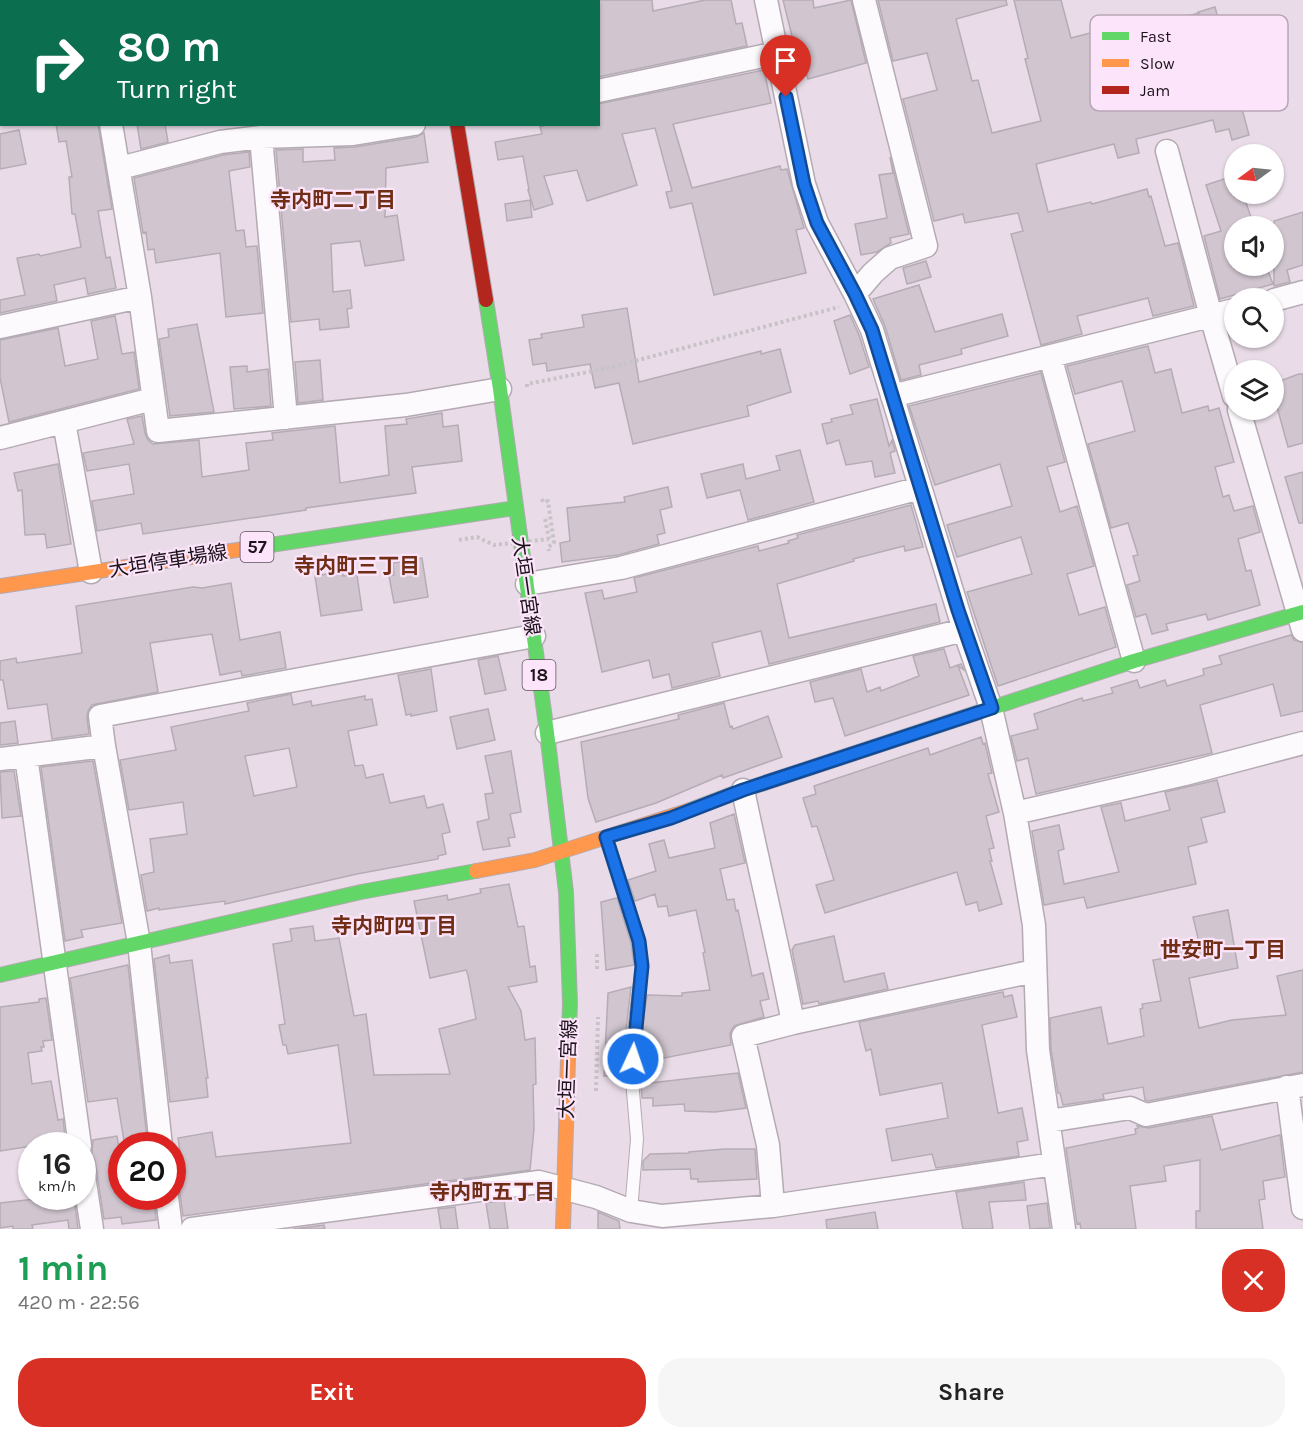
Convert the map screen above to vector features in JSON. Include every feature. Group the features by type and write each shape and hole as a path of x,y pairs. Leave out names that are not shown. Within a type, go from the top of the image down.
{"main road":[{"name":"大垣一宮線","path":"457,126 500,388 547,733 566,892 570,1003 562,1229"},
{"name":"大垣停車場線","path":"0,586 515,508"},
{"path":"0,975 361,892 535,860 671,818 743,790 1134,661 1302,618"}],"street":[{"path":"766,0 804,184 817,223 872,330 964,630 992,708 1015,813 1034,924 1038,1050 1064,1229"},
{"path":"855,294 890,258 926,246 864,0"},
{"path":"600,91 777,53"},
{"path":"111,126 140,297 158,431 406,405 472,395 500,388"},
{"path":"120,168 220,142 261,137 353,134 402,126"},
{"path":"261,137 286,418"},
{"path":"1167,151 1224,361"},
{"path":"1284,297 1303,292"},
{"path":"0,327 140,297"},
{"path":"892,396 1224,313"},
{"path":"1050,356 1134,661"},
{"path":"0,438 153,399"},
{"path":"1242,420 1302,618"},
{"path":"64,422 91,573"},
{"path":"527,584 621,568 920,488"},
{"path":"547,733 964,630"},
{"path":"159,1132 139,944 100,716 534,636"},
{"path":"1015,813 1185,774 1303,743"},
{"path":"0,759 104,746"},
{"path":"26,756 78,1132"},
{"path":"743,790 759,867 778,940 793,1023"},
{"path":"773,1206 768,1145 744,1035 1034,971"},
{"path":"1049,1121 1130,1108 1146,1115 1295,1086 1303,1208"},
{"path":"192,1229 539,1182 596,1197 631,1211 662,1216 773,1206 1054,1164"},
{"path":"89,1210 92,1229"},
{"path":"169,1210 171,1229"}],"lane":[{"path":"606,837 639,941 642,966 633,1038 632,1080 637,1139 631,1211"}],"path":[{"path":"528,395 526,384 608,368 835,309 851,301 855,294"},
{"path":"541,492 543,502 548,501 554,543 548,547 555,580"},
{"path":"459,540 477,537 494,544 549,539"},
{"path":"597,950 597,982"},
{"path":"596,1091 598,1013"}],"building":[{"path":"600,0 652,0 653,11 705,0 731,0 736,24 742,23 747,46 600,77"},
{"path":"783,0 813,0 814,8 851,0 866,63 808,79 799,47 795,48"},
{"path":"878,0 1006,0 1007,5 956,19 972,81 978,80 992,133 1041,121 1025,59 1028,58 1014,0 1061,0 1071,38 1090,33 1090,111 1243,111 1249,135 1232,140 1229,129 1216,132 1213,120 1136,139 1139,153 1118,158 1114,144 1036,164 1048,212 1091,202 1092,204 1147,189 1165,246 1178,243 1194,306 1153,316 1148,298 1077,316 1082,334 1041,345 1011,234 1023,231 1018,213 965,223 963,214 934,221 903,99 937,90 927,53 893,61"},
{"path":"1215,7 1217,15 1191,15 1198,12"},
{"path":"764,70 771,103 673,124 692,188 780,166 781,170 787,169 804,228 796,230 806,273 714,295 692,203 670,208 666,192 672,191 655,128 622,134 637,185 587,201 577,170 544,176 553,204 534,210 528,190 523,156 498,160 495,142 542,134 540,127 543,126 600,126 600,104"},
{"path":"56,126 98,126 112,209 98,211 106,258 110,257 116,288 88,294 85,278 54,285 57,301 0,313 0,300 25,295 17,258 39,254 40,256 81,247 75,214 72,214 69,177 72,177 66,141 59,142"},
{"path":"137,126 165,126 168,142 141,149"},
{"path":"19,130 26,164 0,169 0,134"},
{"path":"424,133 428,162 386,168 385,217 397,215 404,260 365,266 360,241 331,244 333,292 350,290 352,308 347,309 349,327 320,330 319,319 291,322 276,150 303,149 303,162 335,160 334,148 355,147 416,137"},
{"path":"249,152 250,167 229,171 236,231 244,230 246,247 257,246 263,313 226,317 220,253 156,263 154,249 148,250 146,232 143,233 134,178 223,155"},
{"path":"890,157 909,234 890,238 891,243 877,252 861,255 855,224 887,218 879,175 893,173"},
{"path":"1224,179 1224,204 1246,204 1251,216 1224,216 1224,276 1270,276 1273,284 1259,288 1224,288 1224,298 1220,299 1204,236 1221,231 1206,185"},
{"path":"530,200 532,217 507,221 505,204"},
{"path":"1303,212 1303,265 1287,270 1290,282 1274,286 1274,276 1284,276 1284,218"},
{"path":"926,261 931,277 907,284 903,268"},
{"path":"919,285 935,332 1002,314 1008,336 961,349 962,354 919,365 921,375 901,380 885,326 873,299"},
{"path":"627,308 639,382 761,351 761,354 780,349 791,392 747,406 749,416 633,444 619,383 595,388 590,364 547,371 546,363 533,365 529,340 542,338 541,334 584,327 582,315"},
{"path":"850,315 869,367 850,374 834,321"},
{"path":"115,316 122,354 134,352 139,389 9,422 0,378 0,340 58,328 65,366 98,359 91,321"},
{"path":"197,324 214,412 170,416 159,339 169,337 168,329"},
{"path":"1148,346 1155,373 1171,369 1182,413 1208,406 1209,411 1219,408 1234,462 1215,467 1223,497 1229,495 1234,511 1253,506 1260,532 1238,539 1246,571 1251,570 1260,605 1208,620 1206,614 1166,624 1168,630 1152,634 1146,614 1136,617 1127,585 1140,581 1133,556 1138,555 1128,523 1111,528 1088,444 1135,431 1122,381 1075,394 1067,366"},
{"path":"320,360 323,400 298,403 295,362"},
{"path":"247,366 247,372 268,369 271,406 234,409 230,367"},
{"path":"1041,373 1065,462 1047,467 1060,512 1077,506 1094,566 1067,574 1079,615 1105,607 1116,647 998,686 967,592 1032,574 1021,537 957,557 947,525 1012,506 1000,464 935,485 909,406"},
{"path":"1303,374 1303,443 1288,447 1281,420 1284,420 1284,379"},
{"path":"877,399 889,446 892,440 895,451 890,453 895,473 875,477 872,461 846,465 839,440 827,444 822,424 832,422 831,419 853,414 850,405"},
{"path":"442,413 443,427 458,425 462,461 412,467 416,493 143,534 141,523 97,531 92,501 134,494 129,464 87,471 83,453 134,444 127,419 142,416 145,433 153,444 199,440 202,477 249,470 246,443 273,440 272,433 335,426 340,483 389,475 385,426 407,424 406,419"},
{"path":"800,450 814,502 748,520 740,490 707,498 701,474 743,464 746,479 780,470 776,456"},
{"path":"58,464 71,544 47,548 45,534 25,535 22,490 18,491 14,473"},
{"path":"1303,472 1303,523 1299,523 1285,477"},
{"path":"668,487 672,507 660,510 665,533 657,535 659,544 618,555 562,562 560,543 570,541 567,508 625,502 624,497"},
{"path":"911,505 923,547 905,551 904,546 853,559 854,561 777,584 789,638 936,604 940,622 769,664 761,631 712,643 720,676 672,688 669,674 653,678 649,660 602,672 585,593 602,590 604,599 637,592 634,578 758,546 759,551 789,543 788,541 798,538 797,535"},
{"path":"422,558 428,597 394,603 389,576 394,575 393,563"},
{"path":"343,571 343,576 357,575 362,610 321,616 315,576"},
{"path":"231,583 240,640 280,632 286,668 242,676 241,671 220,675 212,634 150,643 158,692 92,705 87,717 89,734 52,739 47,704 8,709 3,680 0,680 0,661 16,658 17,663 82,653 76,606"},
{"path":"1291,635 1294,640 1303,643 1303,711 1281,716 1273,684 1200,705 1212,753 1036,794 1028,758 1017,761 1011,736 1038,729 1034,714 1082,698 1083,701 1113,693 1111,688 1137,680 1140,688 1165,680 1167,686 1204,675 1203,669 1222,664 1219,656"},
{"path":"944,649 950,668 961,664 964,670 958,666 969,695 845,736 833,698 815,702 810,682 861,669 867,692 880,687 881,691 919,676 913,656"},
{"path":"498,656 506,690 485,694 478,660"},
{"path":"431,669 437,711 406,715 398,675"},
{"path":"291,694 293,705 311,701 312,706 365,696 365,700 372,699 377,725 348,731 355,766 363,765 366,778 383,774 390,803 424,796 427,808 443,804 450,832 442,834 446,854 438,856 438,859 357,874 225,904 225,901 147,911 141,875 154,872 150,839 187,834 183,802 129,810 120,760 176,750 171,727 249,711 247,703","holes":["289,748 297,787 254,796 245,756"]},
{"path":"724,703 730,727 732,726 733,729 768,716 782,757 723,778 722,775 656,803 596,822 588,798 581,742 679,719 678,715"},
{"path":"488,709 495,740 457,749 450,717"},
{"path":"15,721 18,743 0,745 0,723"},
{"path":"981,737 983,744 985,743 992,773 988,774 999,812 986,816 994,848 989,849 992,861 990,861 1002,904 979,911 977,902 966,905 957,872 825,913 816,885 834,880 817,826 812,827 803,798 816,794 814,786 928,748 930,755"},
{"path":"511,751 521,812 510,814 515,837 508,838 510,846 483,850 477,822 489,819 485,794 493,793 485,756"},
{"path":"93,761 122,923 81,930 83,937 65,941 41,767"},
{"path":"14,771 21,816 2,818 0,772"},
{"path":"1217,780 1225,812 1201,818 1207,842 1188,847 1196,884 1087,908 1084,897 1044,905 1032,831 1059,825 1064,849 1058,851 1064,884 1119,872 1101,807 1121,803 1125,821 1170,810 1165,792"},
{"path":"734,814 745,863 720,869 727,900 734,899 736,911 738,910 752,976 763,973 769,999 760,1001 764,1017 734,1026 730,1033 731,1045 648,1061 650,1075 640,1075 641,1039 647,995 682,996 682,993 710,990 696,910 669,916 667,906 658,907 655,894 635,901 628,880 656,871 649,844 664,840 669,858 715,848 710,823"},
{"path":"509,884 518,927 524,926 530,967 535,966 537,982 508,987 521,1011 525,1040 535,1038 536,1084 533,1085 534,1128 530,1170 183,1216 182,1210 186,1210 186,1137 212,1132 216,1157 351,1143 338,1045 288,1054 286,1045 283,1045 279,1025 285,1024 273,944 292,941 290,929 313,926 315,941 339,938 354,1016 366,1014 374,1075 450,1074 439,1029 476,1019 468,975 466,970 430,978 414,901 447,895 448,900 481,893 480,889"},
{"path":"617,898 631,943 634,965 606,970 601,902"},
{"path":"1228,910 1238,968 1189,978 1199,1028 1232,1020 1286,1015 1277,976 1303,970 1303,1072 1148,1101 1145,1100 1143,1087 1103,1094 1104,1099 1063,1105 1060,1093 1058,1093 1051,1049 1050,1018 1101,1007 1108,1044 1144,1036 1140,1009 1143,1008 1142,1004 1161,1001 1153,960 1166,958 1165,951 1194,946 1194,943 1199,942 1193,917"},
{"path":"834,936 844,982 884,973 888,989 819,1004 818,1001 803,1004 792,950 795,945"},
{"path":"169,955 170,963 192,960 208,1078 206,1078 208,1097 170,1102 154,959"},
{"path":"128,965 146,1132 123,1132 117,1098 88,1102 70,978"},
{"path":"631,987 625,1037 624,1076 604,1076 608,993"},
{"path":"1003,992 1004,997 1012,995 1017,1017 982,1025 998,1113 1022,1108 1028,1140 1017,1142 1019,1156 936,1168 932,1154 892,1161 886,1129 948,1118 942,1083 880,1095 871,1049 866,1051 859,1022"},
{"path":"46,998 52,1040 43,1041 42,1051 28,1053 32,1084 51,1081 58,1120 63,1119 64,1132 18,1132 18,1148 0,1151 0,1007 39,1002 39,999"},
{"path":"738,1073 746,1108 715,1112 685,1111 684,1104 653,1106 653,1098 642,1098 641,1084"},
{"path":"1212,1116 1221,1150 1280,1135 1285,1177 1263,1181 1265,1199 1259,1200 1263,1229 1196,1229 1196,1211 1200,1211 1200,1160 1164,1166 1166,1181 1130,1186 1136,1229 1081,1229 1080,1223 1077,1224 1066,1148 1136,1134 1137,1126 1149,1128"},
{"path":"108,1138 108,1210 155,1210 156,1220 122,1224 121,1217 104,1219 96,1167 96,1140"},
{"path":"755,1149 757,1179 698,1182 698,1179 691,1179 690,1169 643,1170 643,1161 650,1154"},
{"path":"1024,1182 1026,1200 989,1202 993,1229 963,1229 956,1192"},
{"path":"504,1200 508,1229 490,1229 486,1203"},
{"path":"18,1201 18,1210 76,1210 78,1229 69,1229 68,1220 32,1225 33,1229 13,1229 13,1226 0,1228 0,1203"},
{"path":"1047,1203 1050,1228 1030,1229 1027,1206"},
{"path":"455,1207 458,1229 441,1229 438,1209"},
{"path":"598,1212 619,1221 620,1229 598,1229"},
{"path":"875,1212 878,1229 827,1229 826,1220"},
{"path":"324,1225 325,1229 293,1229"}],"traffic: fast":[{"path":"486,300 547,733 566,892 570,1003 568,1059"},
{"path":"264,546 515,508"},
{"path":"690,810 743,790 1134,661 1303,612"},
{"path":"0,975 361,892 476,871"}],"traffic: slow":[{"path":"0,586 264,546"},
{"path":"476,871 535,860 690,810"},
{"path":"563,1229 568,1059"}],"traffic: jam":[{"path":"457,126 486,300"}],"district":[{"name":"寺内町二丁目","path":"333,200"},
{"name":"寺内町三丁目","path":"357,566"},
{"name":"寺内町四丁目","path":"394,926"},
{"name":"世安町一丁目","path":"1223,950"},
{"name":"寺内町五丁目","path":"492,1192"}],"route":[{"path":"633,1059 633,1038 642,966 639,941 606,837 671,818 743,790 992,708 964,630 872,330 817,223 804,184 786,97"}]}
